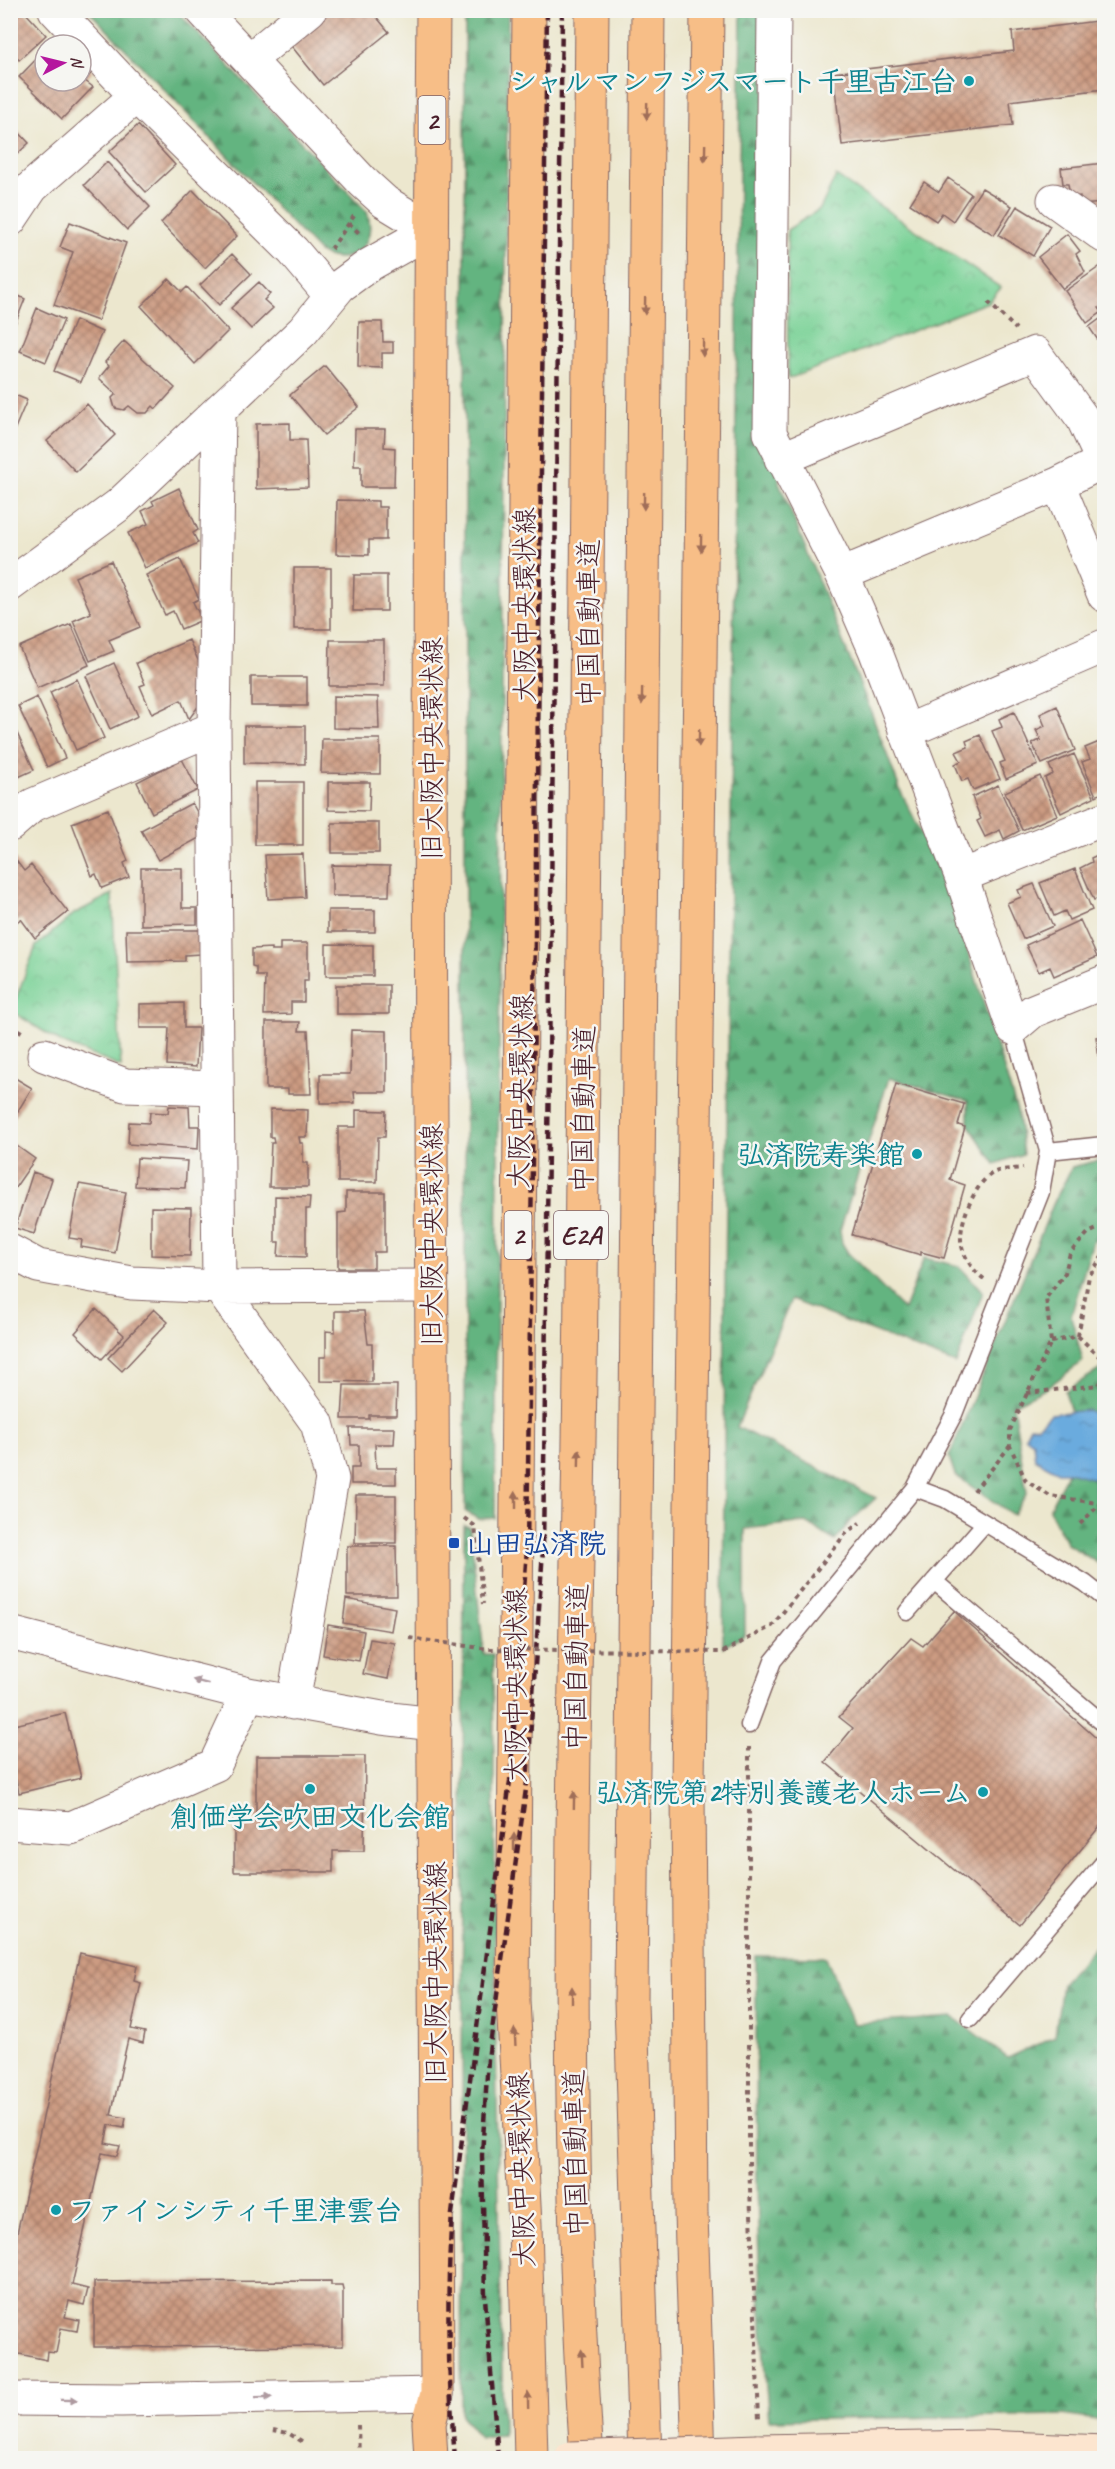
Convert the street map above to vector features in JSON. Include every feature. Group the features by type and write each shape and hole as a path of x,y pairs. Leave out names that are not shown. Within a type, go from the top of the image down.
{"main road":[{"name":"旧大阪中央環状線","path":"431,2458 429,2422 437,2394 431,1286 433,10"},
{"name":"大阪中央環状線","path":"529,10 513,2000 525,2224 531,2458"},
{"name":"中国自動車道","path":"587,2458 575,2217 572,2001 584,1015 592,10"},
{"name":"中国自動車道","path":"645,2458 631,2001 648,10"},
{"path":"699,2458 691,2214 688,1789 707,10"},
{"path":"571,2458 759,2440 1104,2452"}],"street":[{"path":"55,10 136,96 293,251 331,296"},
{"path":"10,585 120,504 303,331 331,296 353,276 431,230 384,202 363,182 202,10"},
{"path":"249,60 310,10"},
{"path":"774,10 770,433 842,574 961,876 1013,1028 1033,1011 1104,982"},
{"path":"10,220 32,187 136,96"},
{"path":"1054,200 1104,236"},
{"path":"782,459 1035,353 1083,419 1103,461 1058,484 842,574"},
{"path":"219,410 214,728 219,1287 317,1423 332,1479 293,1703"},
{"path":"1058,484 1104,595"},
{"path":"905,732 1104,646"},
{"path":"10,825 33,805 214,728"},
{"path":"961,876 1104,819"},
{"path":"44,1055 125,1085 217,1088"},
{"path":"10,1251 38,1266 132,1283 219,1287 431,1286"},
{"path":"10,1633 248,1694 382,1718 434,1724"},
{"path":"10,1823 71,1828 215,1765 248,1694"},
{"path":"10,2398 121,2400 437,2394"}],"lane":[{"path":"749,1725 773,1661 915,1488 954,1414 1041,1192 1046,1159 1013,1028"},
{"path":"1046,1159 1104,1145"},
{"path":"915,1488 960,1508 1085,1583 1104,1598"},
{"path":"907,1612 985,1523"},
{"path":"934,1581 1104,1724"},
{"path":"970,2019 1104,1862"}],"path":[{"path":"326,257 349,223 367,241"},
{"path":"1003,1289 982,1278 968,1261 961,1239 970,1204 978,1185 996,1172 1046,1159"},
{"path":"1102,1504 1050,1496 1026,1481 1010,1446 1010,1430 1051,1342 1046,1298 1065,1273 1070,1253 1088,1233 1104,1226"},
{"path":"1078,1336 1089,1276 1104,1254"},
{"path":"1051,1342 1078,1336"},
{"path":"1078,1336 1104,1361"},
{"path":"1026,1393 1099,1385 1104,1379"},
{"path":"960,1508 1010,1446"},
{"path":"1080,1524 1102,1504"},
{"path":"456,1513 475,1526 484,1615"},
{"path":"409,1638 488,1649 723,1652 772,1626 847,1532 860,1523"},
{"path":"486,1638 488,1649"},
{"path":"749,1725 749,2162 759,2440"},
{"path":"358,2420 359,2458"}],"green space":[{"path":"762,10 779,482 901,792 940,870 1018,1114 1023,1154 995,1164 968,1124 968,1101 889,1078 840,1230 842,1243 848,1253 904,1310 924,1258 959,1266 983,1292 956,1364 791,1300 737,1427 876,1498 848,1524 835,1541 806,1522 745,1529 745,1635 723,1647 725,1286 741,11"},
{"path":"89,11 177,11 367,212 370,224 369,235 359,251 341,258 330,257 319,252"},
{"path":"465,11 508,11 495,1518 478,1519 465,1511"},
{"path":"836,176 1001,288 988,302 788,379 787,230 820,209"},
{"path":"112,894 121,1067 62,1043 11,1011 36,946 74,914"},
{"path":"1104,1159 1104,1240 1093,1241 1071,1316 1083,1361 1045,1389 1013,1405 1027,1493 1013,1515 955,1475 949,1457 1054,1202 1072,1167"},
{"path":"1104,1367 1104,1567 1067,1544 1049,1509 1081,1448 1065,1391"},
{"path":"464,1525 470,1528 484,1654 493,1654 496,2043 503,2435 480,2438 461,2415"},
{"path":"1104,1936 1104,2421 1062,2415 769,2420 759,2246 756,1956 826,1957 853,2024 953,2017 1008,2058 1055,2036 1062,1983"}],"water":[{"path":"1088,1410 1100,1417 1097,1451 1104,1458 1104,1496 1096,1496 1094,1479 1069,1472 1058,1472 1035,1459 1033,1442 1025,1436 1030,1426 1038,1426 1051,1414"}],"building":[{"path":"10,10 23,10 44,33 33,33 33,47 19,60 10,50"},
{"path":"330,10 378,10 374,14 389,32 323,85 289,43"},
{"name":"シャルマンフジスマート千里古江台","path":"1104,20 1104,89 1010,101 1013,125 842,145 833,73 1014,51 1012,32"},
{"path":"33,62 33,91 19,77"},
{"path":"35,93 87,93 62,119"},
{"path":"10,123 29,143 13,158 10,155"},
{"path":"138,125 175,165 146,192 109,152"},
{"path":"107,162 150,207 127,230 84,185"},
{"path":"1104,163 1104,203 1080,205 1080,196 1070,197 1068,184 1063,184 1061,168"},
{"path":"948,178 971,194 953,221 942,213 936,221 910,204 924,182 939,192"},
{"path":"982,188 1012,206 994,235 964,216"},
{"path":"193,190 237,236 205,268 161,223"},
{"path":"1017,206 1050,226 1033,256 999,235"},
{"path":"70,222 126,243 98,321 54,305 73,252 60,247"},
{"path":"1067,234 1080,251 1076,254 1085,272 1063,289 1038,257"},
{"path":"232,254 251,274 219,305 200,285"},
{"path":"1102,265 1104,304 1099,308 1102,312 1087,323 1065,291"},
{"path":"169,279 182,292 187,287 228,331 195,364 141,306"},
{"path":"259,282 270,294 264,300 273,308 251,329 231,308"},
{"path":"10,292 25,299 11,334 10,334"},
{"path":"37,308 64,320 46,362 20,351"},
{"path":"1104,316 1104,349 1089,327"},
{"path":"75,320 102,332 81,382 54,371"},
{"path":"359,322 382,322 383,342 393,342 393,353 382,353 382,368 358,367"},
{"path":"124,341 175,388 156,409 153,406 147,413 138,413 129,406 124,410 115,408 112,398 116,394 99,378 109,366 105,362"},
{"path":"325,366 359,407 324,435 290,395"},
{"path":"10,393 27,400 13,433 10,432"},
{"path":"87,404 115,435 76,472 47,441"},
{"path":"290,423 290,440 306,440 308,487 256,489 256,424"},
{"path":"355,429 385,429 384,447 395,448 394,487 361,487 361,466 354,466"},
{"path":"179,488 198,530 193,533 198,543 145,568 128,533 148,524 142,511 154,505 152,501"},
{"path":"337,500 378,501 378,507 386,507 386,540 369,540 369,555 336,554"},
{"path":"180,559 199,599 193,602 202,620 181,629 173,611 165,615 146,575"},
{"path":"111,561 140,627 109,640 114,651 90,661 73,621 91,613 75,577"},
{"path":"294,568 331,568 331,629 294,629"},
{"path":"354,575 387,575 387,611 353,611"},
{"path":"71,624 89,665 37,688 19,647"},
{"path":"189,640 200,665 203,694 197,708 189,719 181,700 152,714 140,686 145,684 136,663"},
{"path":"330,640 384,640 384,686 329,686"},
{"path":"114,663 138,716 110,729 86,676"},
{"path":"251,677 307,677 307,706 251,706"},
{"path":"77,679 104,738 76,750 50,692"},
{"path":"333,696 378,697 379,729 333,728"},
{"path":"37,697 65,758 47,767 18,706"},
{"path":"1057,706 1075,750 1042,764 1032,743 1041,740 1036,730 1045,726 1040,714"},
{"path":"1014,712 1038,765 1006,779 1000,763 1005,761 992,731 1002,727 999,719"},
{"path":"10,718 34,770 14,779 10,770"},
{"path":"244,726 305,726 305,764 244,763"},
{"path":"980,735 1000,779 973,790 968,779 962,781 955,764 961,761 956,752 968,747 966,741"},
{"path":"322,739 380,739 380,774 321,773"},
{"path":"1104,740 1104,792 1096,796 1082,762 1090,759 1085,748"},
{"path":"1074,754 1094,797 1061,813 1045,778 1053,774 1049,765"},
{"path":"182,759 198,790 152,813 137,782"},
{"path":"1040,776 1057,815 1022,830 1005,792"},
{"path":"255,782 303,782 303,845 255,845"},
{"path":"328,782 370,782 369,811 328,810"},
{"path":"998,785 1019,831 1004,839 1000,830 985,837 977,821 981,819 972,797"},
{"path":"192,803 203,823 196,827 201,837 158,860 141,830"},
{"path":"108,809 128,861 124,863 129,877 102,888 96,874 92,876 72,823"},
{"path":"332,823 379,823 379,853 332,853"},
{"path":"1104,852 1104,896 1094,900 1080,868 1092,862 1091,858"},
{"path":"303,854 305,897 268,899 265,855"},
{"path":"14,858 24,871 31,865 68,912 35,938 21,919 15,923 10,917 10,861"},
{"path":"332,865 390,866 389,896 332,896"},
{"path":"141,868 182,868 182,908 197,908 197,924 141,925"},
{"path":"1075,869 1092,910 1069,920 1065,911 1054,916 1040,883"},
{"path":"1034,884 1053,926 1023,939 1007,903 1021,897 1018,890"},
{"path":"328,910 375,910 375,932 328,932"},
{"path":"1080,920 1097,957 1054,976 1050,967 1039,972 1026,945"},
{"path":"126,930 200,930 200,954 185,955 185,961 127,962"},
{"path":"280,943 308,943 308,981 304,981 304,1002 291,1002 291,1014 264,1015 265,976 256,976 256,967 252,966 252,949 272,948 272,951 280,951"},
{"path":"326,944 373,945 373,976 326,976"},
{"path":"336,985 389,985 389,1014 336,1014"},
{"path":"184,1003 184,1028 198,1028 196,1067 167,1065 169,1028 140,1028 140,1004"},
{"path":"266,1022 300,1022 299,1031 308,1031 311,1094 288,1094 288,1089 266,1089"},
{"path":"351,1030 387,1031 387,1092 354,1092 355,1103 320,1103 320,1074 350,1074"},
{"path":"1104,1036 1104,1064 1100,1065 1096,1037"},
{"path":"10,1075 32,1088 10,1124"},
{"name":"弘済院寿楽館","path":"896,1084 964,1104 958,1125 965,1127 950,1180 965,1185 944,1258 921,1252 921,1255 852,1235"},
{"path":"169,1106 189,1107 190,1126 199,1126 198,1149 128,1144 129,1122 149,1123 150,1112 168,1113"},
{"path":"270,1109 308,1110 307,1137 299,1137 300,1143 303,1143 303,1163 308,1163 308,1187 269,1187 271,1143 274,1143 273,1137 270,1137"},
{"path":"356,1110 386,1111 385,1137 378,1137 377,1182 338,1182 338,1127 356,1127"},
{"path":"14,1144 35,1159 10,1195 10,1148"},
{"path":"137,1158 187,1161 185,1188 135,1186"},
{"path":"33,1172 52,1179 34,1234 15,1228"},
{"path":"79,1184 126,1192 115,1253 81,1247 82,1240 69,1238"},
{"path":"346,1192 385,1192 385,1252 374,1252 374,1268 338,1268 338,1213 346,1212"},
{"path":"275,1196 310,1197 309,1209 306,1209 306,1257 278,1256 279,1242 275,1242"},
{"path":"151,1207 191,1208 190,1256 151,1255"},
{"path":"96,1309 124,1335 102,1359 75,1333"},
{"path":"154,1309 168,1322 122,1371 108,1358"},
{"path":"335,1311 364,1311 368,1344 372,1344 372,1382 320,1381 320,1357 326,1357 326,1331 335,1332"},
{"path":"344,1385 397,1385 396,1415 369,1415 369,1419 342,1419"},
{"path":"350,1428 395,1428 394,1444 375,1444 376,1468 396,1468 396,1484 351,1484 351,1468 359,1468 359,1445 351,1445"},
{"path":"356,1495 396,1495 396,1543 355,1543"},
{"path":"347,1546 396,1546 397,1596 347,1596"},
{"path":"346,1599 395,1608 391,1631 343,1623"},
{"name":"弘済院第2特別養護老人ホーム","path":"954,1611 1104,1745 1104,1821 1020,1925 825,1762 853,1728 839,1717 911,1638 923,1646"},
{"path":"328,1625 364,1631 359,1661 323,1655"},
{"path":"370,1639 395,1643 388,1679 363,1674"},
{"path":"65,1713 81,1778 19,1793 16,1780 10,1781 10,1726"},
{"name":"創価学会吹田文化会館","path":"256,1756 365,1756 364,1851 333,1851 333,1872 234,1872 234,1822 256,1822"},
{"name":"ファインシティ千里津雲台","path":"80,1953 137,1966 134,1981 141,1983 131,2029 145,2032 143,2043 128,2039 111,2115 126,2118 124,2128 109,2125 105,2143 120,2146 117,2156 102,2153 72,2285 88,2289 84,2305 69,2301 65,2317 79,2320 77,2331 61,2328 56,2353 48,2352 47,2360 10,2352 10,2264"},
{"name":"ファインシティ千里津雲台","path":"331,2281 331,2285 342,2285 343,2289 343,2346 94,2347 94,2282"}],"railway":[{"path":"455,2458 449,2336 452,2214 510,1781 527,1549 547,10"},
{"path":"498,2458 485,2298 482,2155 488,2059 527,1782 543,1550 562,10"}],"place":[{"name":"シャルマンフジスマート千里古江台","path":"969,81"},
{"name":"弘済院寿楽館","path":"917,1154"},
{"name":"山田弘済院","path":"454,1543"},
{"name":"創価学会吹田文化会館","path":"310,1789"},
{"name":"弘済院第2特別養護老人ホーム","path":"983,1792"},
{"name":"ファインシティ千里津雲台","path":"56,2210"}]}
